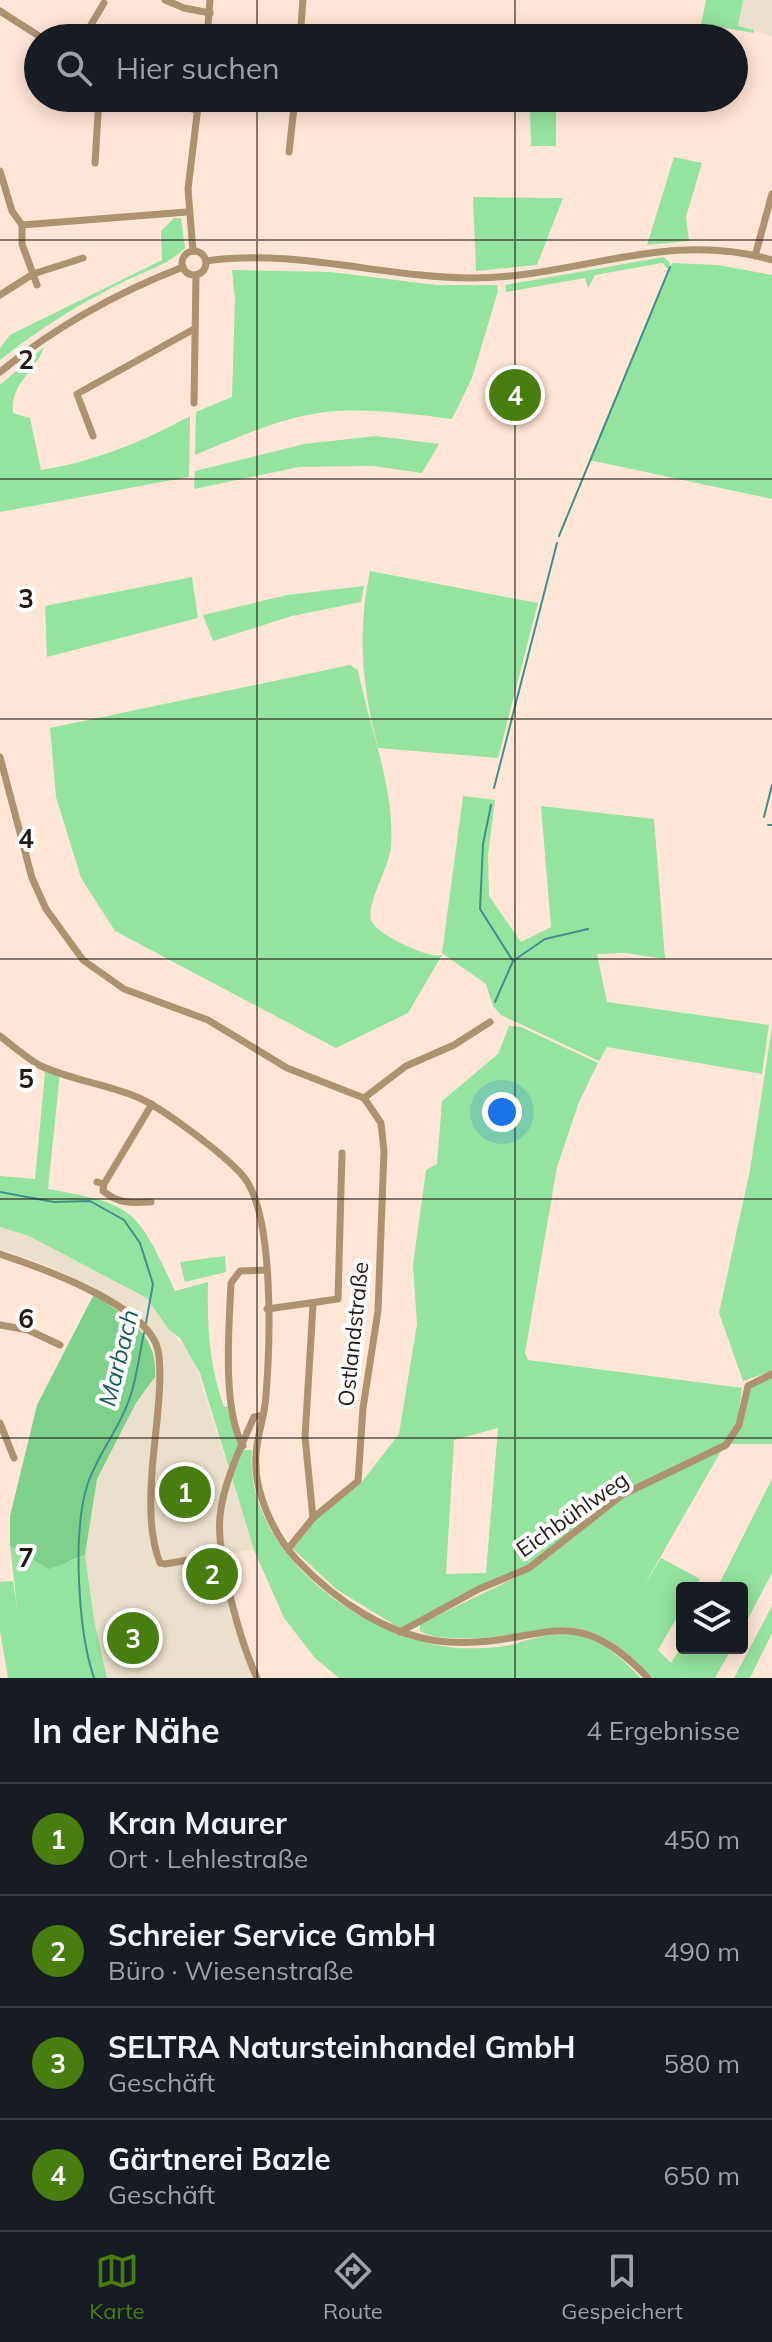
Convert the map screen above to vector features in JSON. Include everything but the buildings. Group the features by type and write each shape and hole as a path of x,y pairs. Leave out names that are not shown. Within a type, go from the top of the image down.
{"street":[{"path":"165,0 184,8 210,13"},
{"path":"209,24 210,0"},
{"path":"301,24 303,0"},
{"path":"91,24 104,3"},
{"path":"0,11 24,26"},
{"path":"95,163 98,112"},
{"path":"193,251 187,212 197,112"},
{"path":"289,152 293,112"},
{"path":"0,171 12,211 22,225 22,244 37,285"},
{"path":"755,256 772,194"},
{"path":"22,225 187,212"},
{"path":"206,261 272,260 474,278 668,249 718,250 772,260"},
{"path":"193,251 202,254 206,261 203,272 196,275 188,274 183,267 184,256 193,251"},
{"path":"0,295 33,274 83,258"},
{"path":"0,372 66,323 147,281 183,267"},
{"path":"194,403 196,275"},
{"path":"93,436 77,394 194,329"},
{"path":"0,757 32,878 46,909 64,938 102,976 146,999 208,1020 287,1068 364,1098 406,1066 461,1041 490,1022"},
{"path":"0,806 10,804"},
{"path":"0,1036 42,1066 152,1104 245,1177 262,1222 267,1270 263,1415 256,1452 257,1478 276,1531 288,1549 342,1598 400,1632 447,1642 490,1641 562,1630 583,1632 617,1647 648,1678"},
{"name":"Ostlandstraße","path":"288,1549 313,1518 358,1481 363,1408 378,1311 384,1151 381,1123 364,1098"},
{"path":"151,1202 125,1204 103,1191 100,1183 152,1104"},
{"path":"267,1309 313,1305 338,1299 342,1153"},
{"path":"0,1254 94,1290 134,1319 152,1337 160,1367 150,1501 156,1554 160,1563 165,1564 223,1554"},
{"path":"243,1446 235,1429 231,1379 231,1283 240,1271 267,1270"},
{"path":"313,1305 305,1437 313,1518"},
{"path":"0,1325 28,1330 60,1345"},
{"name":"Eichbühlweg","path":"400,1632 479,1589 529,1568 622,1495 726,1445 739,1425 748,1386 772,1374"},
{"path":"257,1678 244,1652 223,1554 220,1513 254,1417 263,1415"},
{"path":"0,1423 7,1434 14,1458"}],"shaded area":[{"path":"743,0 772,0 772,36 748,29 748,24 737,24"},
{"path":"0,1227 29,1236 148,1298 169,1330 192,1355 254,1550 224,1554 244,1652 257,1678 107,1678 94,1620 85,1555 97,1479 136,1403 148,1389 153,1345 135,1325 94,1294 95,1288 44,1264 0,1249"}],"green space":[{"path":"706,0 743,0 738,24 701,24"},
{"path":"530,112 556,112 556,146 531,146"},
{"path":"674,157 702,163 686,217 689,241 647,245"},
{"path":"473,197 563,198 537,265 476,271"},
{"path":"174,218 181,218 185,248 179,254 77,307 0,360 0,348 10,335 162,260 161,231"},
{"path":"664,257 670,263 668,269 662,263 595,275 588,288 585,278 506,292 505,285"},
{"path":"672,263 718,265 772,275 772,499 589,460"},
{"path":"232,270 330,272 437,285 497,285 498,291 472,378 452,419 380,411 318,413 264,427 195,455 196,412 232,397 235,300"},
{"path":"44,347 15,393 13,402 13,413 30,418 41,470 118,449 190,416 189,477 0,512 0,385"},
{"path":"376,436 439,444 422,473 373,466 299,467 194,489 195,471 304,444"},
{"path":"370,571 538,603 498,758 378,748 368,704 363,660 364,616"},
{"path":"192,577 198,618 47,657 45,606"},
{"path":"364,586 361,602 292,616 213,641 203,615 287,595"},
{"path":"350,665 358,670 385,780 391,824 390,854 371,907 372,922 404,945 442,955 408,1013 336,1048 115,931 81,878 56,797 50,728"},
{"path":"463,796 495,800 488,855 489,896 521,942 551,927 541,806 654,819 665,959 625,953 597,954 607,1002 769,1025 762,1074 607,1047 599,1061 501,1015 493,1006 486,984 442,953"},
{"path":"509,1026 521,1027 598,1063 579,1102 557,1167 525,1353 528,1360 742,1388 737,1425 726,1443 622,1492 529,1566 401,1629 336,1589 292,1548 316,1519 361,1483 399,1434 417,1324 413,1265 426,1170 437,1164 442,1101 498,1054","holes":["498,1428 486,1573 446,1574 454,1440"]},
{"path":"772,1027 772,1371 743,1381 719,1313 750,1170"},
{"path":"34,1062 60,1072 48,1189 100,1200 131,1216 152,1243 175,1291 208,1282 210,1345 224,1407 231,1406 233,1429 243,1450 252,1450 254,1488 267,1523 289,1556 317,1585 349,1609 385,1628 421,1641 457,1648 479,1648 505,1646 537,1637 576,1635 603,1646 641,1678 339,1678 315,1658 284,1618 254,1550 200,1373 180,1338 169,1330 147,1298 29,1236 0,1227 0,1176 35,1179 45,1073"},
{"path":"225,1256 226,1272 185,1282 180,1262"},
{"path":"94,1294 128,1319 145,1337 155,1361 155,1377 136,1403 97,1479 85,1555 49,1569 10,1546 10,1516 37,1405"},
{"path":"772,1375 772,1444 730,1444 742,1425 750,1389"},
{"path":"721,1451 642,1589 661,1558 700,1579 698,1582 676,1582 676,1619 658,1650 671,1663 677,1654 729,1654 715,1678 653,1678 602,1636 580,1629 560,1628 455,1638 432,1636 420,1631 420,1624 531,1570 623,1497"},
{"path":"772,1479 772,1573 748,1619 748,1582 720,1582"},
{"path":"10,1546 47,1562 66,1562 85,1555 94,1620 107,1678 8,1678 0,1631 0,1582 13,1581 18,1614"},
{"path":"772,1606 772,1633 750,1678 734,1678"}],"waterway":[{"path":"559,536 670,267"},
{"path":"494,788 557,543"},
{"path":"764,817 772,785"},
{"path":"491,805 483,844 480,909 513,961 495,1002"},
{"path":"513,961 545,939 588,929"},
{"name":"Marbach","path":"0,1192 54,1202 90,1201 124,1220 140,1243 153,1284 146,1323"},
{"name":"Marbach","path":"94,1678 84,1634 79,1580 83,1503 92,1472 129,1400 144,1333"}],"place":[{"name":"Gärtnerei Bazle","path":"515,395"},
{"name":"Kran Maurer","path":"185,1492"},
{"name":"Schreier Service GmbH","path":"212,1574"},
{"name":"SELTRA Natursteinhandel GmbH","path":"133,1638"}]}
